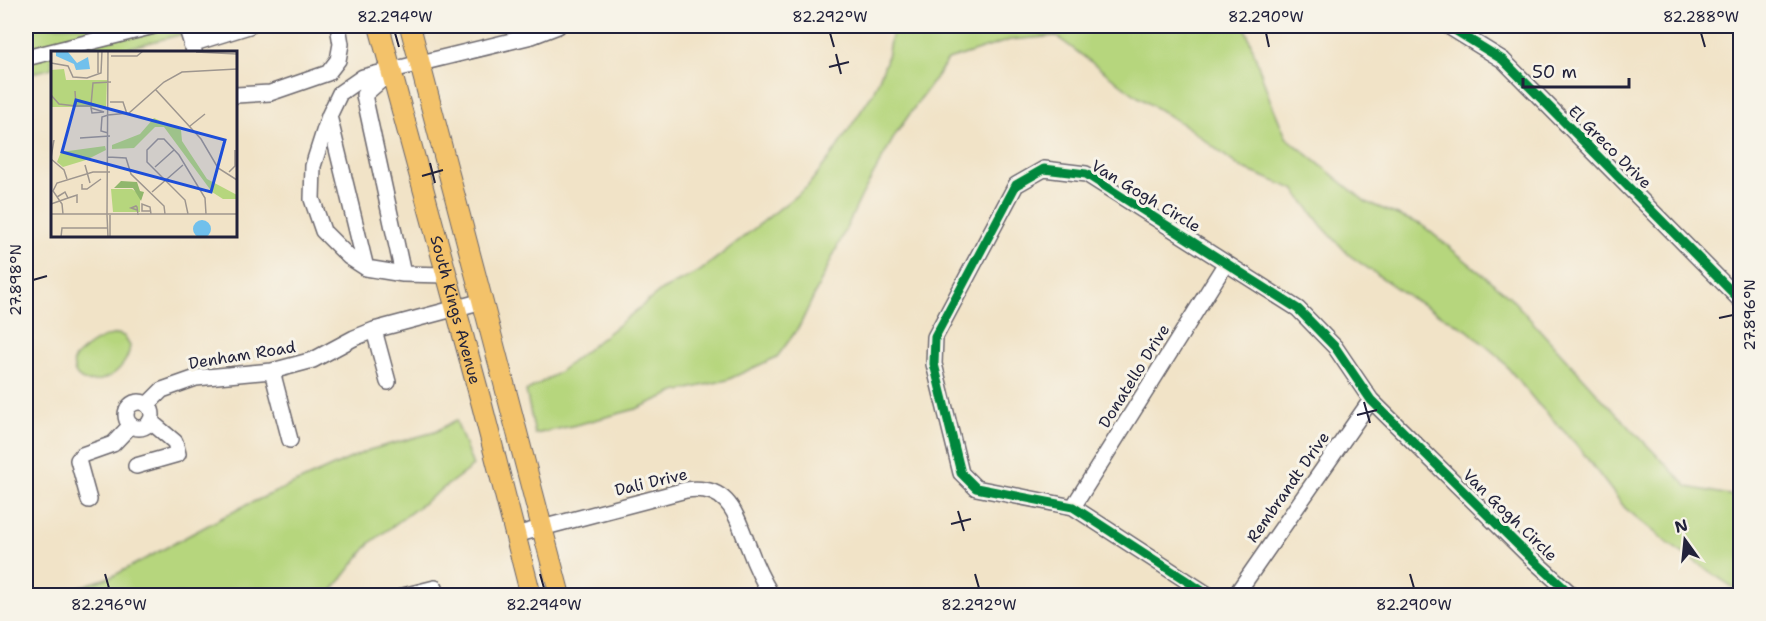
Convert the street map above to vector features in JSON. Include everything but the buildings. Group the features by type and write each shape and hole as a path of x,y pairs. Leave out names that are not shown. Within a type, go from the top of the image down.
{"main road":[{"name":"South Kings Avenue","path":"379,26 531,596"},
{"name":"South Kings Avenue","path":"410,26 560,596"}],"street":[{"path":"54,51 154,26"},
{"path":"186,26 192,48 249,26"},
{"path":"237,95 270,93 328,73 338,60 341,44 338,26"},
{"path":"446,274 403,274 366,268 349,257 323,231 312,199 313,166 329,116 340,93 363,77 532,36 558,26"},
{"name":"El Greco Drive","path":"1448,26 1503,60 1740,300"},
{"path":"26,58 51,52"},
{"path":"390,72 364,95 403,274"},
{"path":"329,116 366,268"},
{"name":"Van Gogh Circle","path":"1210,596 1073,507 976,488 961,473 934,364 935,337 1016,185 1044,169 1086,174 1298,309 1335,347 1371,400 1530,557 1573,596"},
{"name":"Donatello Drive","path":"1073,507 1226,263"},
{"name":"Denham Road","path":"131,425 126,417 128,408 138,402 147,405 162,390 196,378 272,370 313,360 374,330 483,301"},
{"path":"374,330 388,382"},
{"path":"272,370 290,440"},
{"name":"Rembrandt Drive","path":"1235,596 1371,400"},
{"path":"89,500 78,460 82,455 113,444 131,425 142,427 150,421 151,411 147,405"},
{"path":"136,466 178,454 175,442 150,421"},
{"name":"Dali Drive","path":"515,535 686,490 707,491 722,499 735,511 755,564 772,596"},
{"path":"403,596 435,588 437,596"}],"green space":[{"path":"26,26 214,26 116,51 51,51 51,68 26,75"},
{"path":"893,26 1245,26 1269,97 1286,137 1366,202 1422,225 1510,297 1605,402 1688,487 1740,497 1740,592 1669,544 1625,508 1576,444 1537,403 1499,357 1467,330 1411,298 1349,255 1322,226 1294,189 1241,168 1186,126 1138,97 1056,36 1010,40 948,60 897,132 862,195 799,327 777,357 727,380 675,392 636,409 535,434 526,391 558,373 662,290 700,271 807,187 834,152 873,93 886,62"},
{"path":"118,334 124,336 130,346 126,359 119,369 109,377 98,381 80,378 75,371 74,359 94,343"},
{"path":"456,420 473,466 370,543 329,595 55,595 113,576 242,507 369,450 435,432"}],"cycle path":[{"path":"1448,26 1503,60 1740,300"},
{"path":"1210,596 1073,507 976,488 961,473 934,364 935,337 1016,185 1044,169 1086,174 1298,309 1335,347 1371,400 1530,557 1573,596"}]}
